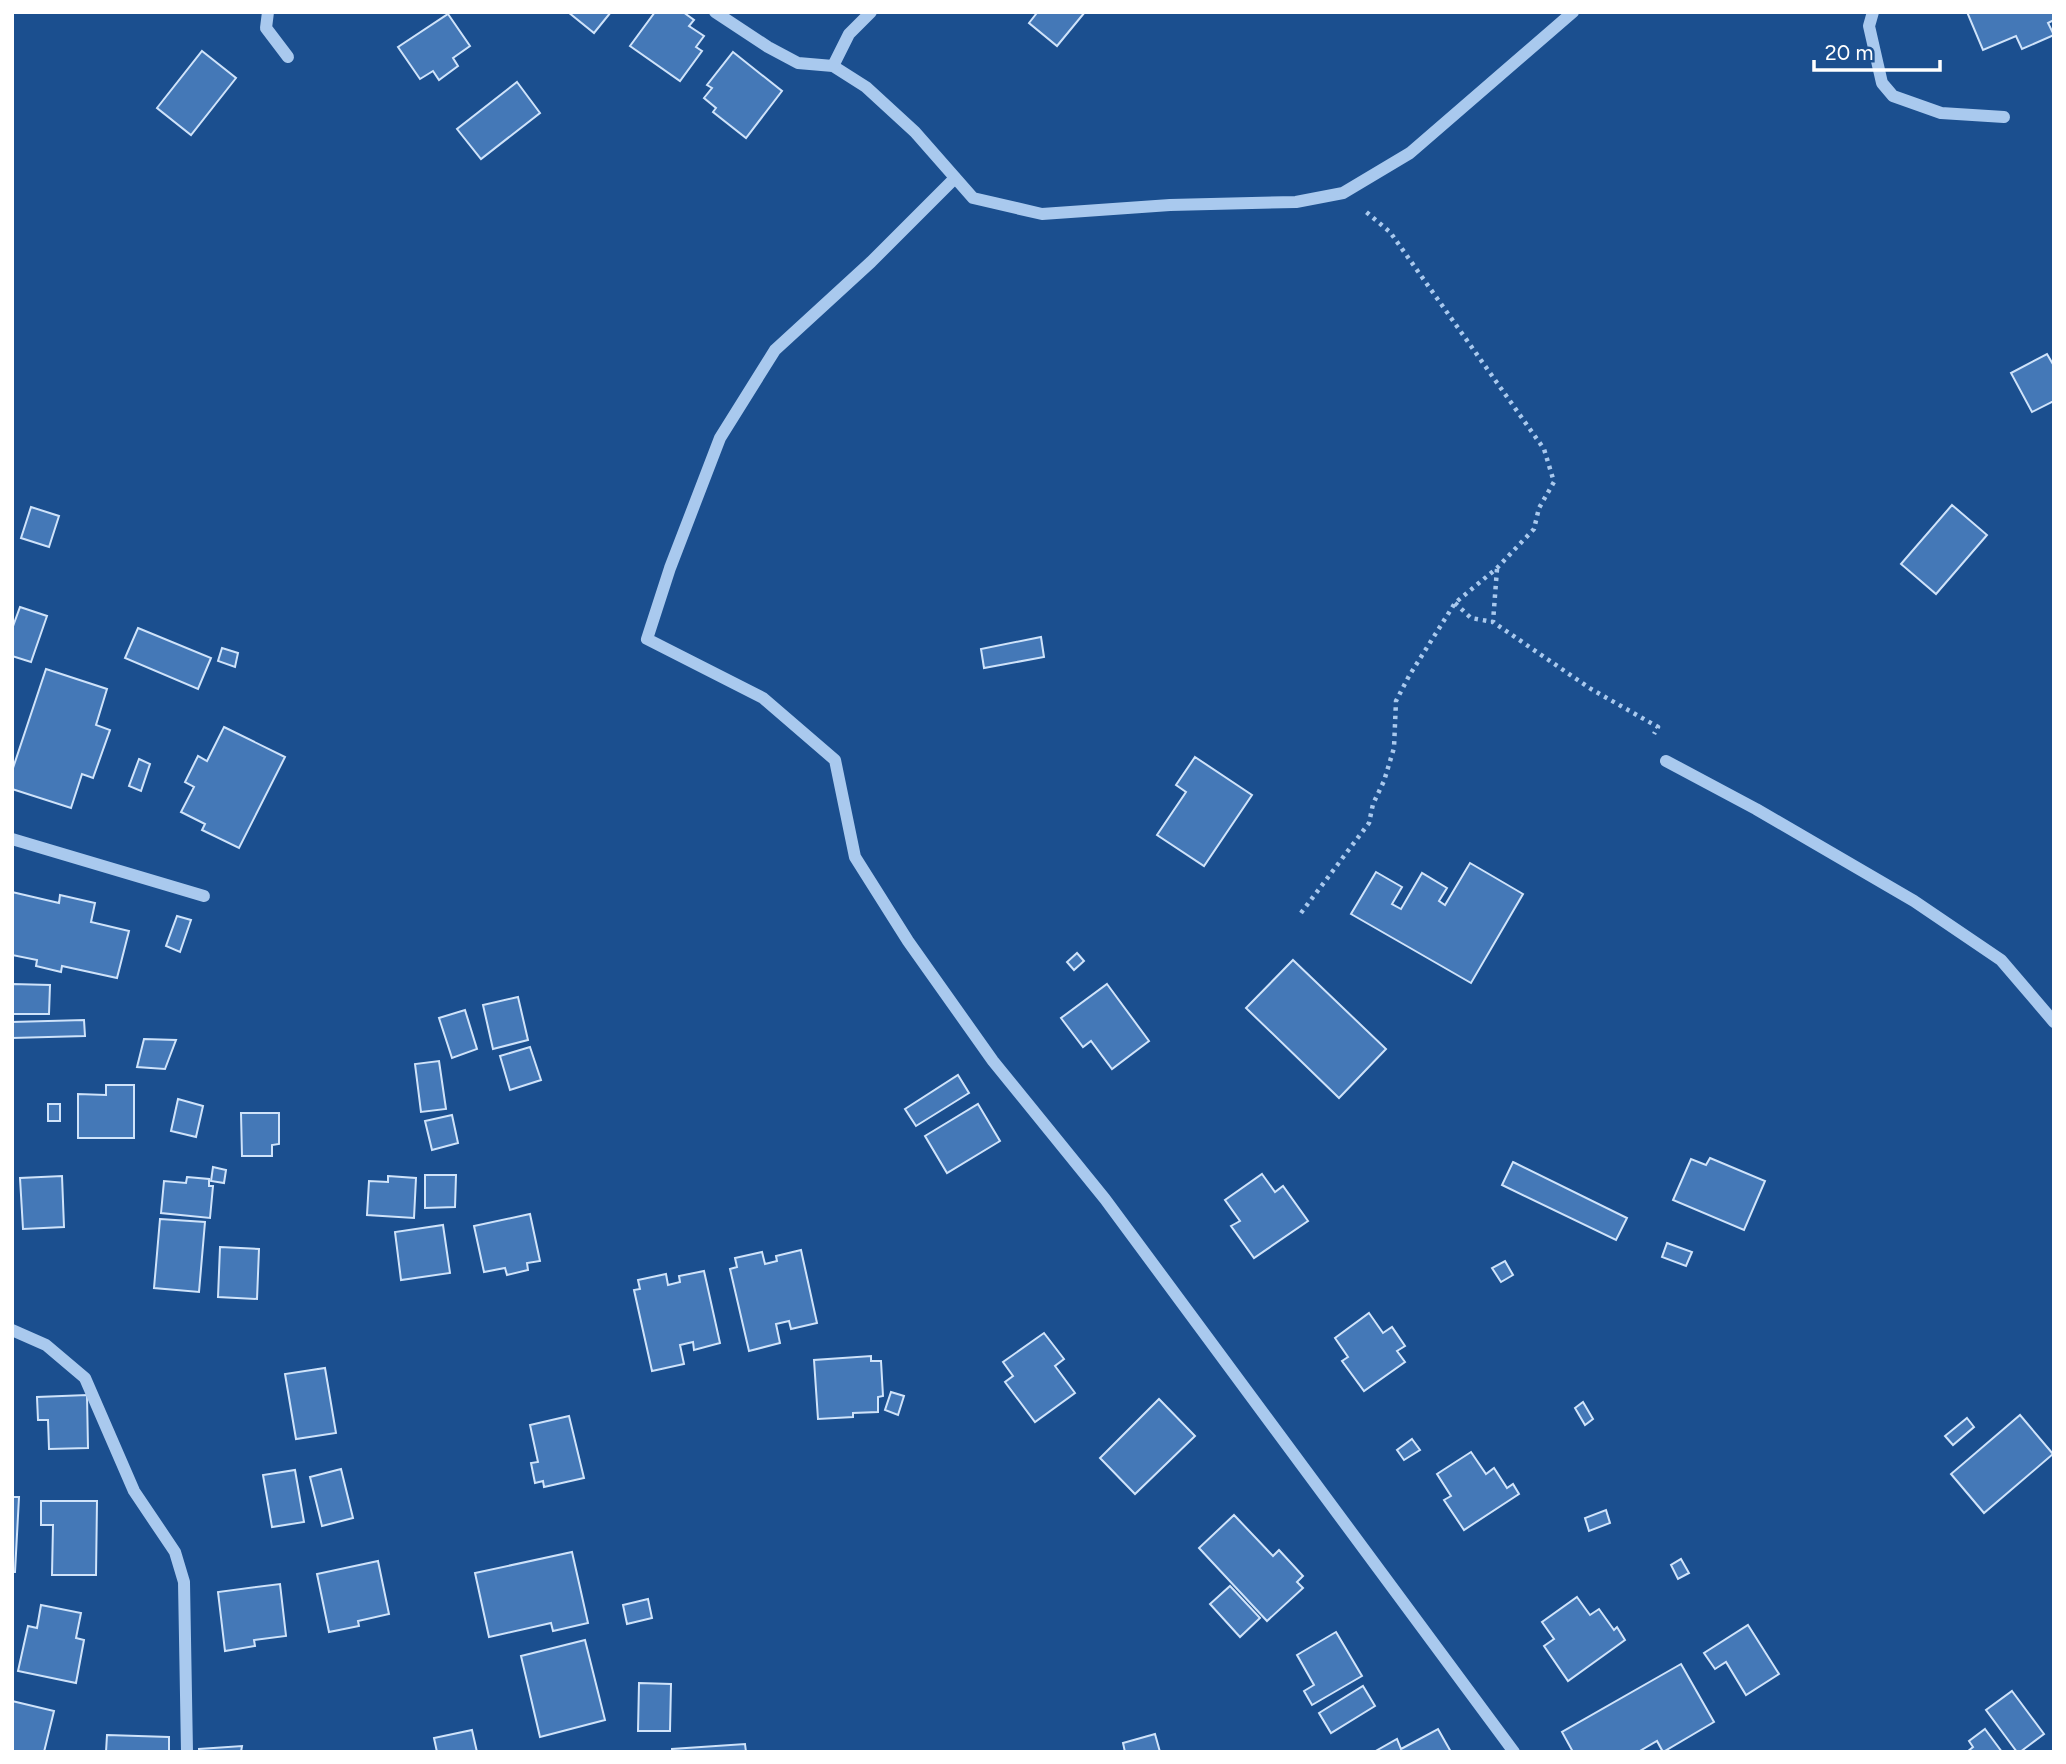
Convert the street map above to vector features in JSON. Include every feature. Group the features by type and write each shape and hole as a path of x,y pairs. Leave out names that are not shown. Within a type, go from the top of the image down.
{"street":[{"path":"268,12 266,28 288,57"},
{"path":"715,12 798,63 833,66 866,87 891,108 973,198 1042,214 1170,205 1296,202 1343,193 1410,153 1573,12"},
{"path":"833,66 849,34 871,12"},
{"path":"1872,12 1869,26 1882,83 1893,96 1941,113 2004,117"},
{"path":"955,178 871,262 775,350 720,438 670,568 648,639 763,698 835,760 855,857 908,941 993,1061 1105,1199 1514,1752"},
{"path":"1666,761 1756,809 1914,901 2001,960 2054,1023"},
{"path":"12,839 204,896"},
{"path":"12,1330 46,1345 85,1378 134,1491 175,1552 184,1582 187,1752"}],"path":[{"path":"1301,913 1369,823 1373,804 1384,781 1394,748 1396,701 1409,676 1455,603 1497,568 1534,529 1539,508 1554,482 1544,449 1390,232 1343,193"},
{"path":"1493,622 1497,568"},
{"path":"1455,603 1471,618 1493,622 1591,689 1658,727 1650,743 1650,755 1666,761"}],"building":[{"path":"568,12 611,12 594,33"},
{"path":"655,12 683,12 694,20 689,26 704,36 696,47 702,51 680,81 630,46"},
{"path":"1033,12 1085,12 1057,46 1029,23 1036,14"},
{"path":"1967,12 2054,12 2054,20 2048,23 2054,35 2022,49 2016,36 1983,50"},
{"path":"448,14 470,46 453,58 458,66 439,80 433,71 420,79 398,47"},
{"path":"202,51 236,78 191,135 157,108"},
{"path":"733,52 782,91 746,138 713,112 716,108 704,98 712,88 707,85"},
{"path":"517,82 540,113 481,159 457,129"},
{"path":"2047,354 2054,366 2054,401 2032,412 2011,373"},
{"path":"1952,505 1987,535 1936,594 1901,564"},
{"path":"31,507 59,516 49,547 21,538"},
{"path":"20,607 47,616 31,662 12,656 12,629"},
{"path":"138,628 211,658 198,689 125,658"},
{"path":"1041,637 1044,657 984,668 981,649"},
{"path":"222,648 238,653 235,667 218,661"},
{"path":"46,669 107,689 96,725 110,730 93,778 82,774 71,808 12,789 12,771"},
{"path":"224,727 285,757 239,848 202,830 205,824 181,812 194,787 185,782 198,756 207,761"},
{"path":"1195,757 1252,795 1204,866 1157,835 1186,792 1176,785"},
{"path":"139,759 150,764 141,791 129,786"},
{"path":"1470,863 1523,894 1471,983 1351,914 1376,872 1402,887 1392,904 1401,909 1422,873 1447,888 1439,901 1445,905"},
{"path":"12,892 59,903 60,895 95,903 91,922 129,931 117,978 62,966 61,972 36,966 37,960 12,955"},
{"path":"177,916 191,920 180,952 166,946"},
{"path":"1077,953 1084,961 1074,970 1067,962"},
{"path":"1293,960 1386,1049 1339,1098 1246,1008"},
{"path":"12,984 50,985 49,1014 12,1014"},
{"path":"1107,984 1149,1041 1112,1069 1091,1041 1083,1047 1061,1018"},
{"path":"518,997 528,1040 493,1049 483,1005"},
{"path":"465,1010 477,1049 452,1058 439,1018"},
{"path":"84,1020 85,1036 12,1038 12,1022"},
{"path":"144,1039 176,1040 165,1069 137,1067"},
{"path":"530,1047 541,1080 510,1090 500,1056"},
{"path":"439,1061 446,1109 421,1112 415,1064"},
{"path":"958,1075 969,1093 916,1126 905,1109"},
{"path":"106,1085 134,1085 134,1138 78,1138 78,1094 106,1095"},
{"path":"178,1099 203,1106 196,1137 171,1131"},
{"path":"48,1104 60,1104 60,1121 48,1121"},
{"path":"978,1104 1000,1141 947,1173 925,1136"},
{"path":"241,1113 279,1113 279,1144 272,1145 272,1156 242,1156"},
{"path":"452,1115 458,1143 432,1150 425,1121"},
{"path":"1710,1158 1765,1181 1744,1230 1673,1200 1691,1159 1706,1165"},
{"path":"1513,1162 1627,1218 1616,1240 1502,1185"},
{"path":"213,1167 226,1170 224,1183 211,1181"},
{"path":"1262,1174 1275,1192 1283,1186 1308,1221 1254,1258 1231,1226 1240,1221 1225,1200"},
{"path":"425,1175 456,1175 455,1207 425,1208"},
{"path":"62,1176 64,1227 23,1229 20,1178"},
{"path":"388,1176 416,1178 414,1218 367,1215 369,1181 388,1182"},
{"path":"187,1177 209,1179 209,1186 213,1186 210,1218 161,1213 164,1181 186,1183"},
{"path":"530,1214 540,1261 527,1263 528,1270 507,1275 505,1268 484,1272 474,1226"},
{"path":"160,1219 205,1222 199,1292 154,1288"},
{"path":"443,1225 450,1273 401,1280 395,1232"},
{"path":"1667,1243 1692,1252 1686,1266 1662,1257"},
{"path":"220,1247 259,1249 257,1299 218,1297"},
{"path":"801,1250 817,1323 791,1329 789,1321 776,1324 780,1343 749,1351 730,1269 737,1267 735,1258 762,1252 765,1264 777,1261 776,1256"},
{"path":"1505,1261 1513,1275 1501,1282 1492,1268"},
{"path":"704,1271 720,1343 694,1350 693,1342 680,1345 684,1364 652,1371 634,1290 640,1289 638,1280 666,1274 668,1285 680,1282 679,1276"},
{"path":"1369,1313 1383,1333 1392,1327 1405,1346 1397,1351 1405,1362 1364,1391 1342,1361 1348,1357 1335,1338"},
{"path":"1044,1333 1064,1359 1055,1366 1075,1393 1035,1422 1005,1382 1013,1376 1003,1362"},
{"path":"871,1356 871,1361 881,1361 883,1396 878,1397 878,1412 818,1419 814,1360"},
{"path":"325,1368 336,1433 296,1439 285,1374"},
{"path":"891,1392 904,1396 898,1415 885,1410"},
{"path":"87,1395 88,1448 49,1449 48,1420 38,1420 37,1397"},
{"path":"1159,1399 1195,1436 1135,1494 1100,1458"},
{"path":"1583,1402 1593,1419 1585,1425 1575,1408"},
{"path":"2020,1415 2053,1454 1984,1513 1951,1474"},
{"path":"569,1416 584,1478 544,1487 543,1481 535,1483 531,1463 538,1462 530,1425"},
{"path":"1967,1418 1974,1427 1953,1445 1945,1436"},
{"path":"1412,1439 1420,1450 1404,1460 1397,1450"},
{"path":"1471,1452 1486,1474 1494,1468 1507,1488 1513,1484 1519,1494 1464,1530 1444,1500 1451,1496 1437,1474"},
{"path":"341,1469 353,1518 322,1526 310,1477"},
{"path":"295,1470 304,1522 272,1527 263,1475"},
{"path":"12,1497 19,1497 15,1572 12,1572"},
{"path":"41,1501 97,1501 96,1575 52,1575 53,1525 41,1525"},
{"path":"1606,1510 1610,1523 1589,1531 1585,1518"},
{"path":"1234,1515 1273,1556 1279,1550 1303,1576 1297,1582 1303,1588 1267,1621 1199,1548"},
{"path":"572,1552 588,1623 553,1631 551,1623 489,1637 475,1573"},
{"path":"1681,1559 1689,1573 1678,1579 1671,1565"},
{"path":"378,1561 389,1614 358,1621 359,1626 329,1632 317,1574"},
{"path":"280,1584 286,1636 254,1640 255,1646 225,1651 218,1592"},
{"path":"1230,1586 1260,1618 1240,1637 1210,1604"},
{"path":"1577,1597 1590,1615 1599,1609 1614,1630 1617,1627 1625,1640 1568,1681 1544,1646 1554,1639 1542,1622"},
{"path":"648,1599 652,1618 627,1624 623,1605"},
{"path":"41,1605 81,1613 76,1638 84,1640 76,1683 18,1671 28,1626 37,1628"},
{"path":"1748,1625 1779,1674 1746,1695 1726,1662 1715,1669 1704,1653"},
{"path":"1336,1632 1362,1676 1312,1705 1304,1691 1314,1685 1297,1655"},
{"path":"585,1640 605,1720 540,1737 521,1656"},
{"path":"1681,1664 1714,1722 1663,1752 1657,1741 1638,1752 1573,1752 1562,1732"},
{"path":"639,1683 671,1684 670,1731 638,1731"},
{"path":"1363,1686 1375,1706 1331,1733 1319,1713"},
{"path":"2012,1691 2044,1734 2020,1752 2017,1752 1986,1710"},
{"path":"12,1701 54,1711 44,1752 12,1752"},
{"path":"1438,1729 1451,1752 1374,1752 1397,1739 1401,1749"},
{"path":"1985,1729 2002,1752 1967,1752 1973,1747 1969,1741"},
{"path":"472,1730 477,1752 437,1752 434,1738"},
{"path":"1155,1734 1160,1752 1125,1752 1123,1743"},
{"path":"107,1735 169,1737 169,1752 106,1752"},
{"path":"745,1744 746,1752 672,1752 672,1749"},
{"path":"242,1746 241,1752 199,1752 199,1749"}]}
